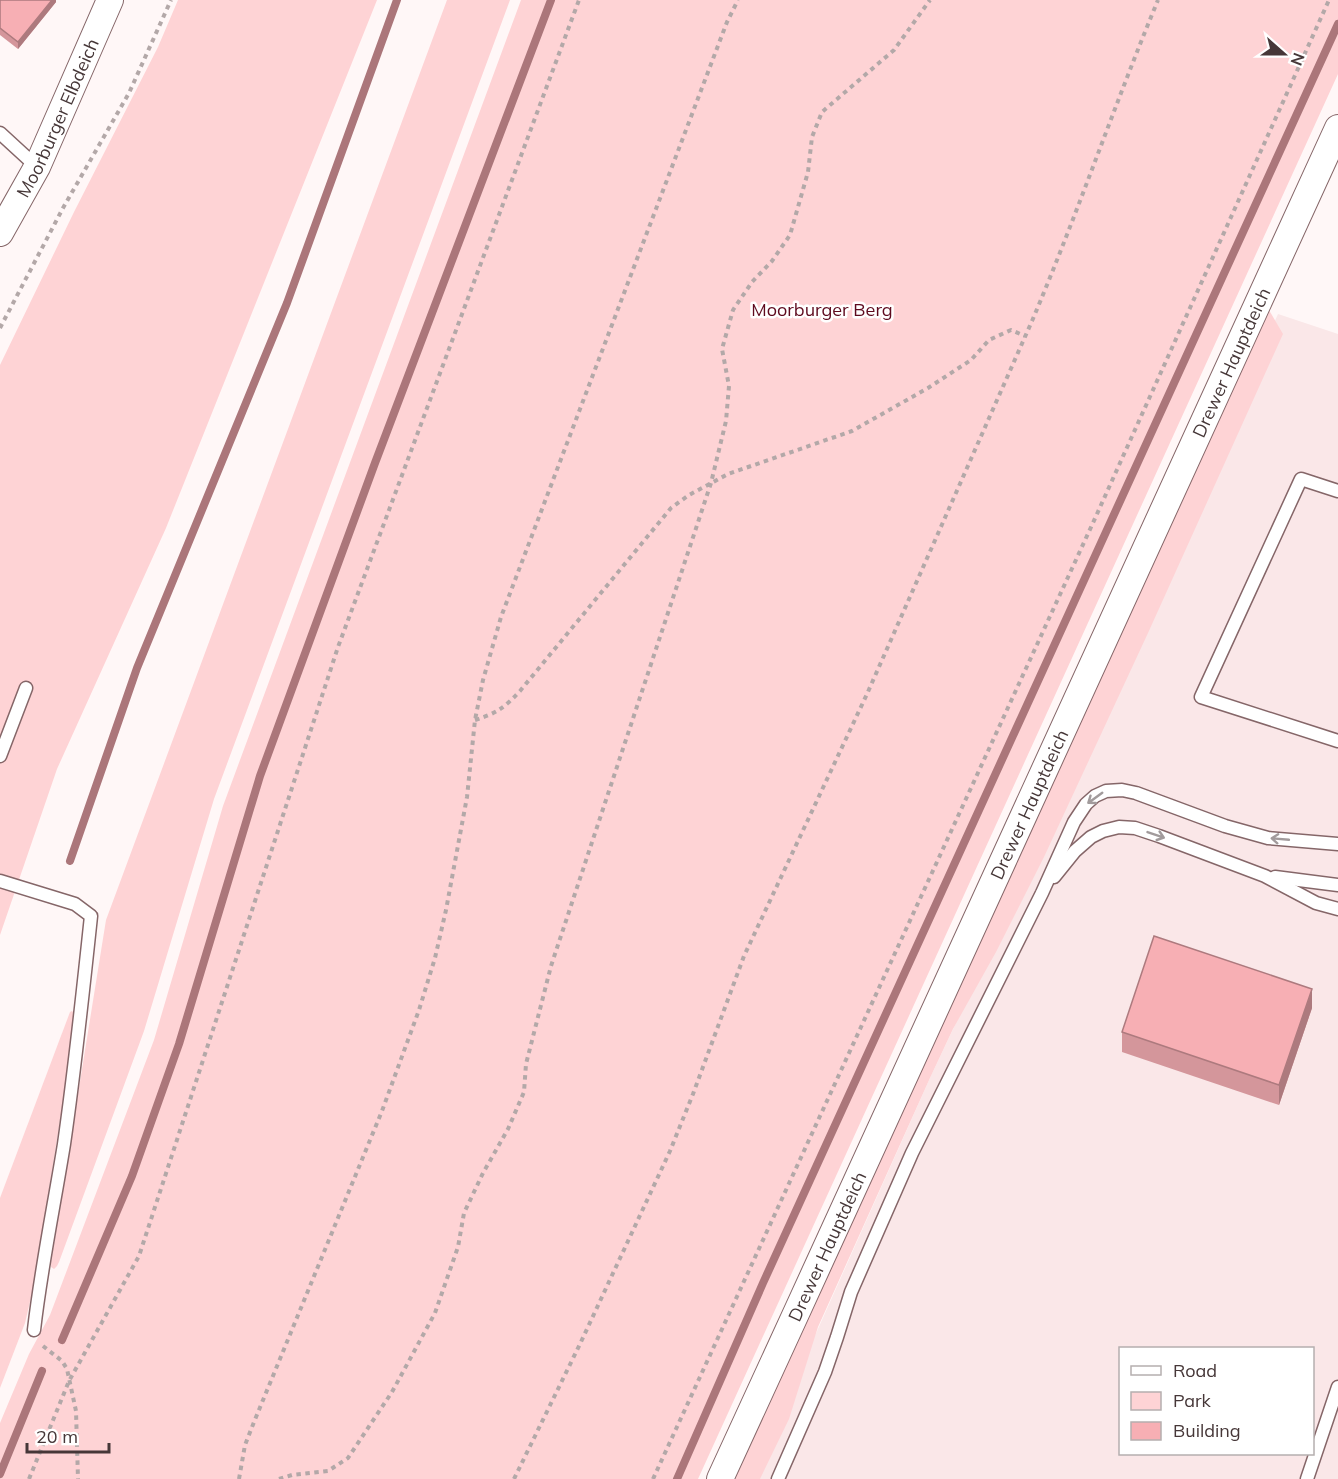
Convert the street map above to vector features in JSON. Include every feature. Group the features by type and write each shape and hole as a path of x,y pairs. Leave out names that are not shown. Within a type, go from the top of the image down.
{"street":[{"name":"Moorburger Elbdeich","path":"0,233 37,167 110,0"},
{"name":"Drewer Hauptdeich","path":"720,1479 1338,128"}],"lane":[{"path":"0,133 37,167"},
{"path":"1338,491 1301,479 1201,697 1338,741"},
{"path":"0,756 26,688"},
{"path":"778,1479 825,1372 851,1292 908,1164 1042,893 1074,822 1086,804 1095,796 1106,791 1122,790 1268,838 1338,844"},
{"path":"1042,893 1065,862 1091,837 1119,827 1135,828 1159,836 1264,876 1316,903 1338,909"},
{"path":"1264,876 1338,885"},
{"path":"0,881 75,904 91,916 80,1025 64,1145 34,1330"},
{"path":"1307,1479 1338,1387"}],"path":[{"path":"29,1479 69,1381 139,1256 338,647 579,0"},
{"path":"239,1479 245,1445 382,1111 419,1010 435,958 466,797 475,720 483,680 505,606 662,191 727,22 738,0"},
{"path":"279,1479 328,1470 348,1458 392,1392 435,1313 458,1247 464,1213 508,1129 524,1092 526,1064 551,966 711,483 726,421 729,386 722,349 733,310 752,282 772,261 790,235 808,172 812,137 822,112 894,50 930,0"},
{"path":"514,1479 670,1151 744,956 867,694 1025,336 1158,0"},
{"path":"653,1479 1092,525 1329,0"},
{"path":"0,328 63,208 129,93 170,1"},
{"path":"475,720 506,706 671,508 689,495 728,474 852,431 895,408 971,360 989,340 1011,330 1025,336"},
{"path":"34,1330 41,1344 62,1361 67,1369 76,1411 78,1479"}],"shaded area":[{"path":"1278,314 1338,334 1338,1479 751,1479 930,1078 1019,889"}],"green space":[{"path":"178,0 377,0 166,528 57,769 0,935 0,365 74,212 158,47"},
{"path":"447,0 510,0 214,799 144,1031 59,1262 54,1269 51,1267 51,1262 106,920"},
{"name":"Moorburger Berg","path":"521,0 1338,0 1338,74 698,1479 0,1479 0,1423 29,1354 50,1315 154,1040 223,806"},
{"path":"1266,305 1283,334 1148,633 1044,857 996,952 953,1029 930,1078 818,1327 789,1419 760,1479 731,1479"},
{"path":"72,1011 76,1021 33,1289 25,1323 0,1388 0,1198"}],"building":[{"path":"0,0 52,0 18,42 0,28"},
{"path":"1154,936 1312,989 1279,1085 1122,1032"}],"waterway":[{"path":"70,861 137,668 287,303 397,0"},
{"path":"62,1340 132,1176 179,1044 260,776 375,463 551,0"},
{"path":"677,1479 763,1283 1338,24"},
{"path":"0,1474 42,1371"}]}
